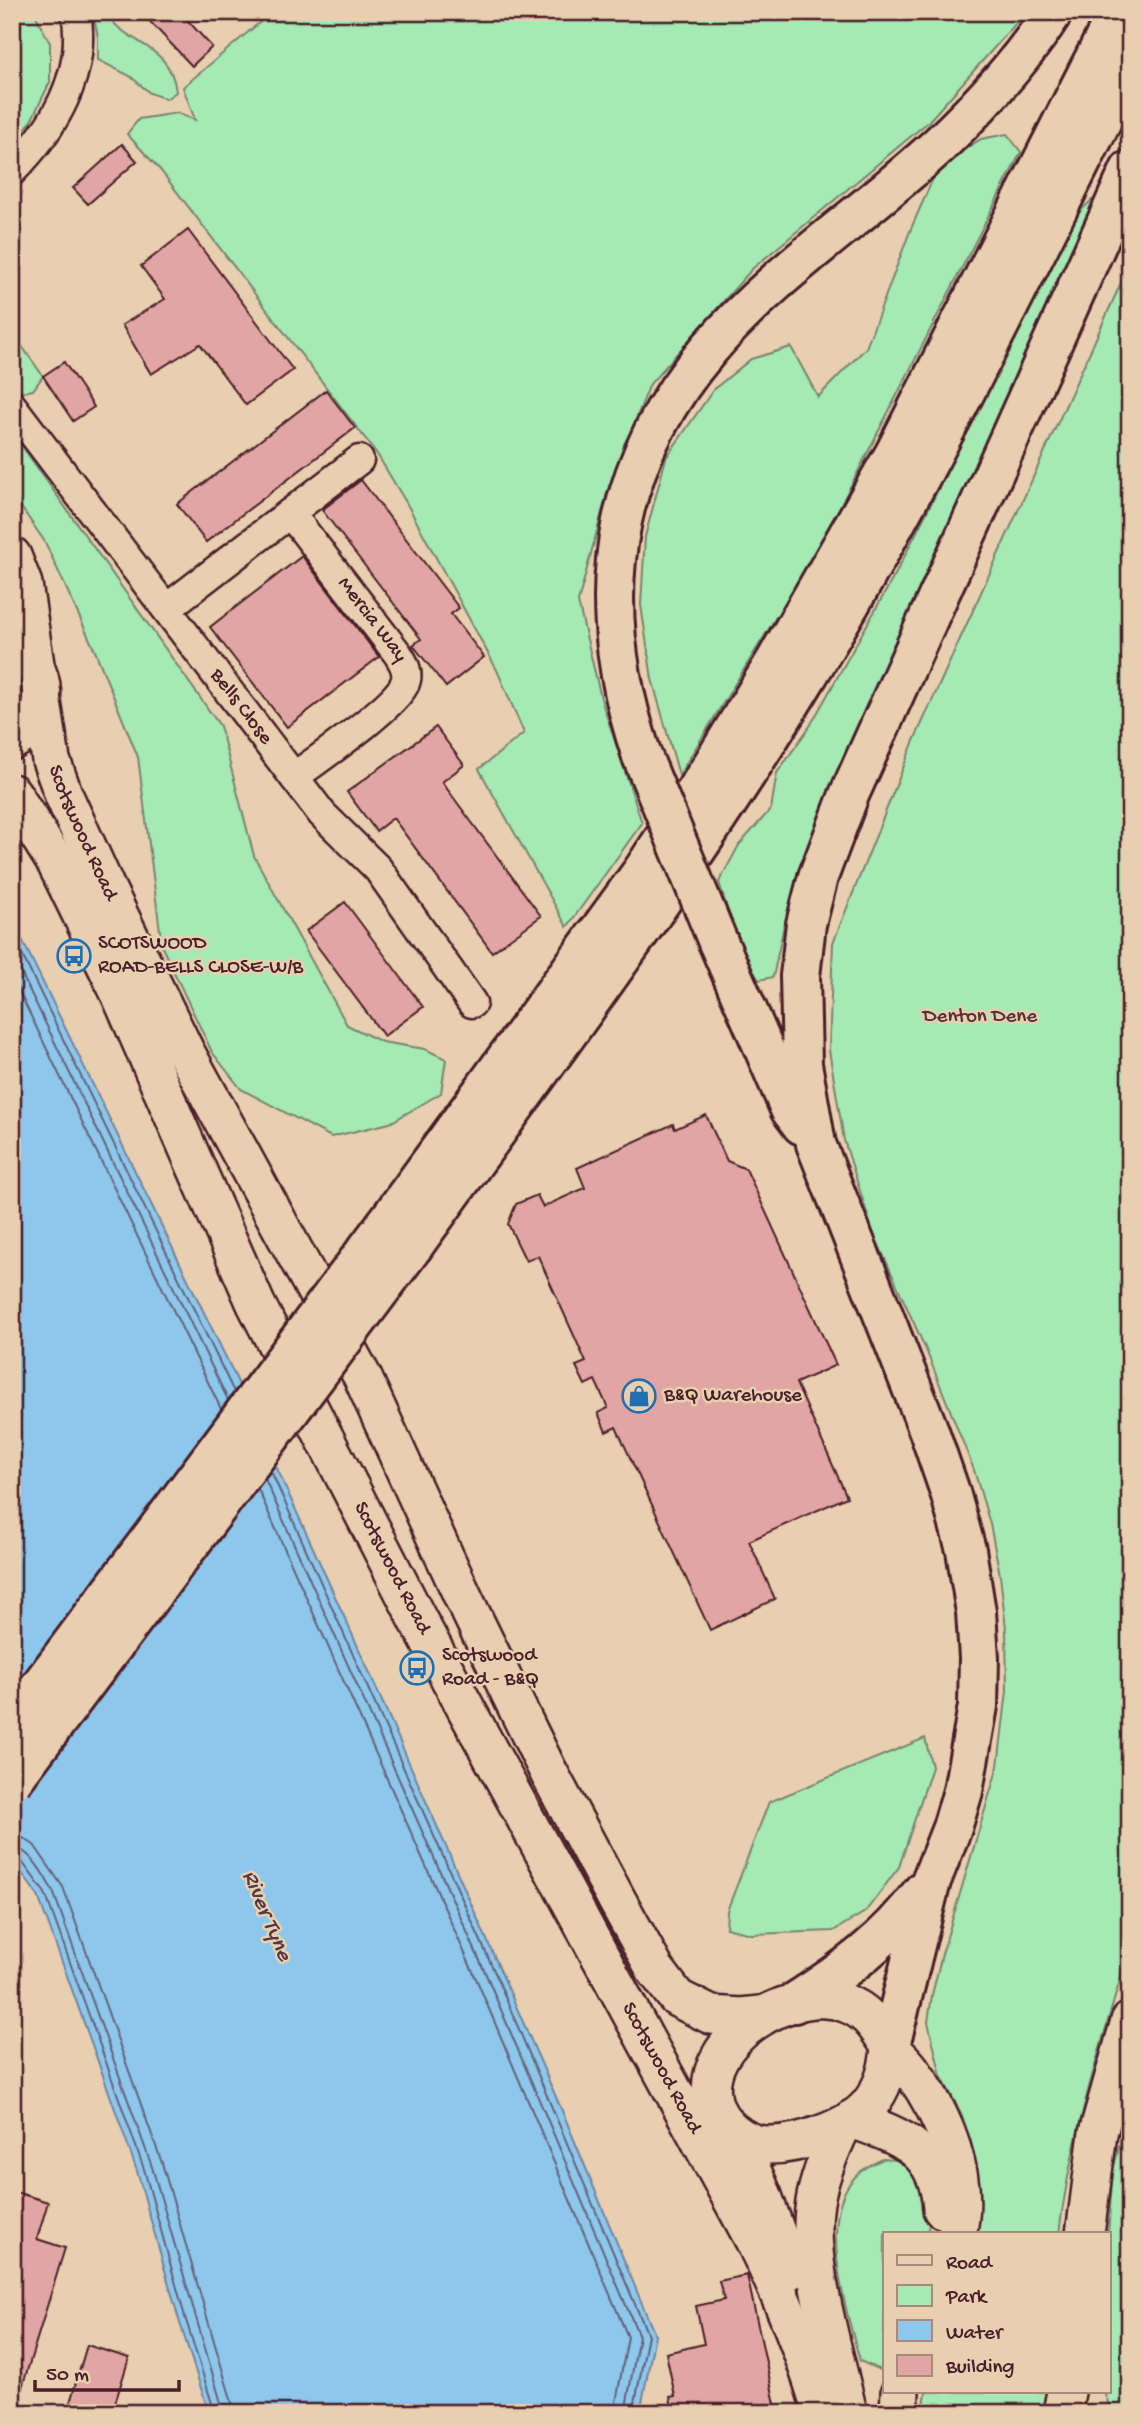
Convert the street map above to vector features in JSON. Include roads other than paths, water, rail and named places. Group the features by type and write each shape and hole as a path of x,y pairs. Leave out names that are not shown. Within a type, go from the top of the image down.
{"highway":[{"path":"816,1144 790,1109 718,943 634,733 617,659 613,621 618,544 633,481 652,433 670,400 700,358 744,310 967,118 1053,12"},
{"path":"12,1781 400,1234 710,769 774,664 895,453 1118,12"},
{"path":"12,1724 667,893 737,790 803,684 924,471 1130,64"},
{"path":"890,2046 931,1881 963,1791 978,1706 976,1612 966,1550 946,1480 816,1144 802,1065 800,976 806,924 818,877 849,795 1130,170"},
{"path":"778,2009 838,1975 877,1945 905,1916 931,1881"}],"main road":[{"name":"Scotswood Road","path":"12,556 23,584 24,654 42,682 47,740 55,772 105,886 185,1051 362,1376 458,1587 548,1772 655,1969 677,1998 711,2015 741,2017 778,2009"},
{"path":"12,741 26,732 33,723 42,702"},
{"name":"Scotswood Road","path":"12,793 56,863 121,996 256,1304 418,1620 760,2252 812,2378 822,2413"},
{"path":"812,2378 807,2336 790,2268 763,2196 730,2128 713,2101 715,2071 729,2046 778,2009 815,1999 849,2004 874,2021 919,2082 949,2139 959,2179 957,2232"},
{"path":"1084,2232 1098,2133 1130,2021"},
{"path":"672,2089 706,2115 760,2145 777,2145 847,2122 868,2107 888,2066 890,2046"},
{"path":"847,2122 899,2137 928,2162 936,2175 941,2195 941,2232"},
{"path":"847,2122 831,2150 815,2201 813,2234 820,2286 848,2413"},
{"path":"899,2413 900,2394"},
{"path":"1062,2413 1066,2394"}],"street":[{"path":"12,171 47,129 61,107 71,83 77,55 76,12"},
{"name":"Bells Close","path":"12,406 323,814 378,869 472,1003"},
{"path":"167,608 359,460"},
{"name":"Mercia Way","path":"290,513 398,654 407,676 404,686 388,703 294,777"}],"water":[{"name":"River Tyne","path":"12,919 235,1376 367,1667 563,2113 655,2335 640,2413 209,2413 179,2320 137,2171 38,1896 12,1859"}],"place":[{"name":"SCOTSWOOD ROAD-BELLS CLOSE-W/B","path":"74,956"},
{"name":"B&Q Warehouse","path":"639,1396"},
{"name":"Scotswood Road - B&Q","path":"417,1668"}],"park label":[{"name":"Denton Dene","path":"980,1017"}]}
